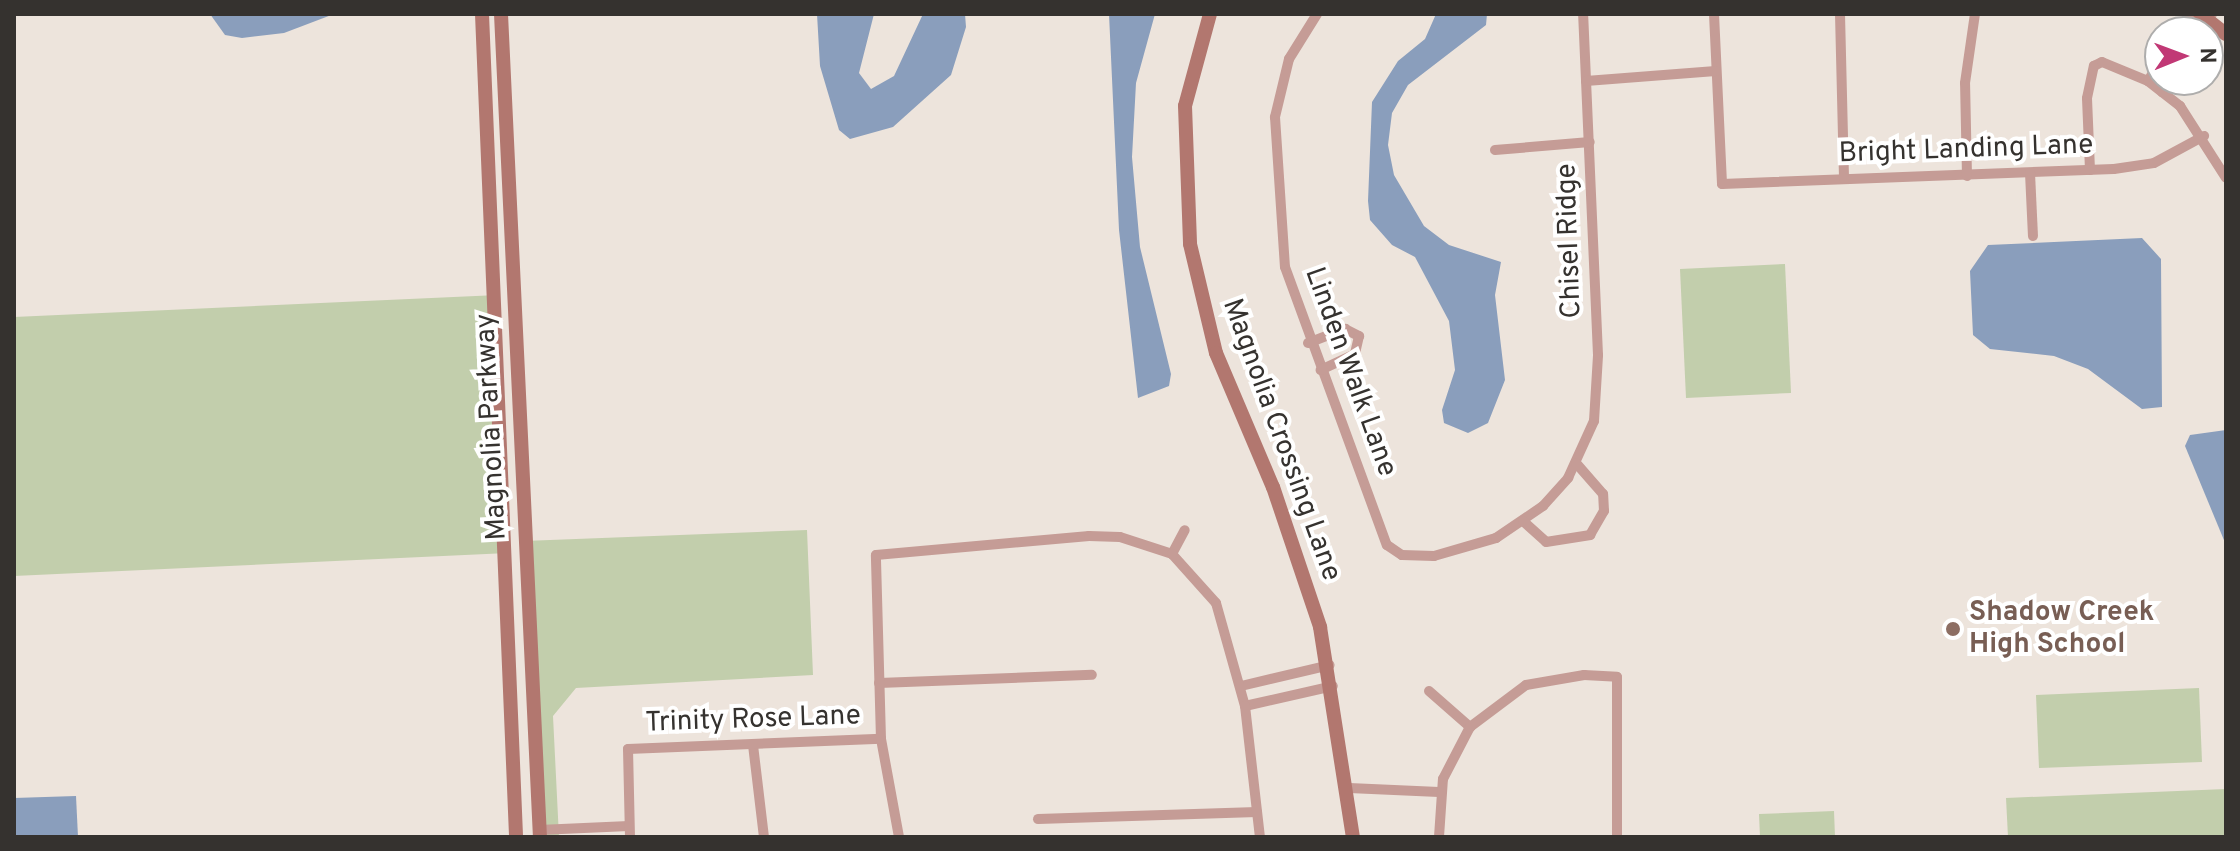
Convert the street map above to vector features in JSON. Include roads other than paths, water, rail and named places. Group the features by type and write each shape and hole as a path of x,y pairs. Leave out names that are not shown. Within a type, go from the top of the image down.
{"main road":[{"name":"Magnolia Parkway","path":"482,14 516,837"},
{"name":"Magnolia Parkway","path":"501,14 540,834"},
{"name":"Magnolia Crossing Lane","path":"1210,14 1185,106 1190,244 1216,353 1300,560 1330,665 1349,788 1353,837"},
{"path":"489,180 499,210 502,280 512,287"},
{"path":"511,703 519,715 523,818 529,830 540,834"}],"street":[{"name":"Linden Walk Lane","path":"1317,14 1283,75 1273,140 1281,246 1308,343 1387,545 1402,555 1466,550 1523,521"},
{"name":"Chisel Ridge","path":"1576,463 1598,390 1583,14"},
{"path":"1586,81 1716,71 1714,14"},
{"path":"1840,14 1844,179"},
{"path":"1967,176 1965,83 1975,14"},
{"path":"2090,170 2087,98 2094,66 2102,62 2144,79"},
{"name":"Bright Landing Lane","path":"1716,71 1722,184 2090,170 2154,163 2204,136"},
{"path":"2166,96 2204,136 2226,178"},
{"path":"1495,150 1590,142"},
{"path":"2030,173 2033,236"},
{"path":"1308,343 1345,329 1359,336 1355,354 1320,370"},
{"path":"1576,463 1603,494 1604,511 1590,535 1546,542 1523,521 1576,463"},
{"path":"1172,554 1185,530"},
{"path":"899,837 881,739 876,555 1089,536 1120,537 1172,554 1216,603 1245,706 1260,837"},
{"path":"1241,686 1330,665"},
{"path":"879,683 1092,675"},
{"path":"1439,837 1439,792 1470,727 1502,698 1542,680 1617,677 1617,837"},
{"path":"1245,706 1333,685"},
{"path":"1429,691 1470,727"},
{"name":"Trinity Rose Lane","path":"630,832 628,749 881,739"},
{"path":"753,745 764,837"},
{"path":"1349,788 1439,792"},
{"path":"1038,819 1257,812"},
{"path":"540,834 630,832"}],"water":[{"path":"210,14 334,14 284,33 242,38 225,35"},
{"path":"817,14 874,14 859,73 871,89 894,76 923,14 965,14 966,27 951,75 893,127 850,139 839,130 820,66"},
{"path":"1109,14 1155,14 1136,83 1132,157 1140,247 1171,374 1169,386 1138,398 1119,230"},
{"path":"1436,14 1487,14 1486,25 1408,85 1392,113 1388,145 1394,175 1424,226 1449,245 1501,262 1495,295 1505,380 1488,423 1468,433 1444,423 1442,410 1455,370 1449,321 1415,257 1392,245 1370,220 1368,201 1372,102 1398,61 1425,39"},
{"path":"2142,238 2161,259 2162,407 2142,409 2088,369 2054,356 1990,349 1973,335 1970,271 1988,245"},
{"path":"2226,430 2226,545 2185,446 2190,435"},
{"path":"76,796 78,837 14,837 14,798"}],"place":[{"name":"Shadow Creek High School","path":"1953,629"}]}
